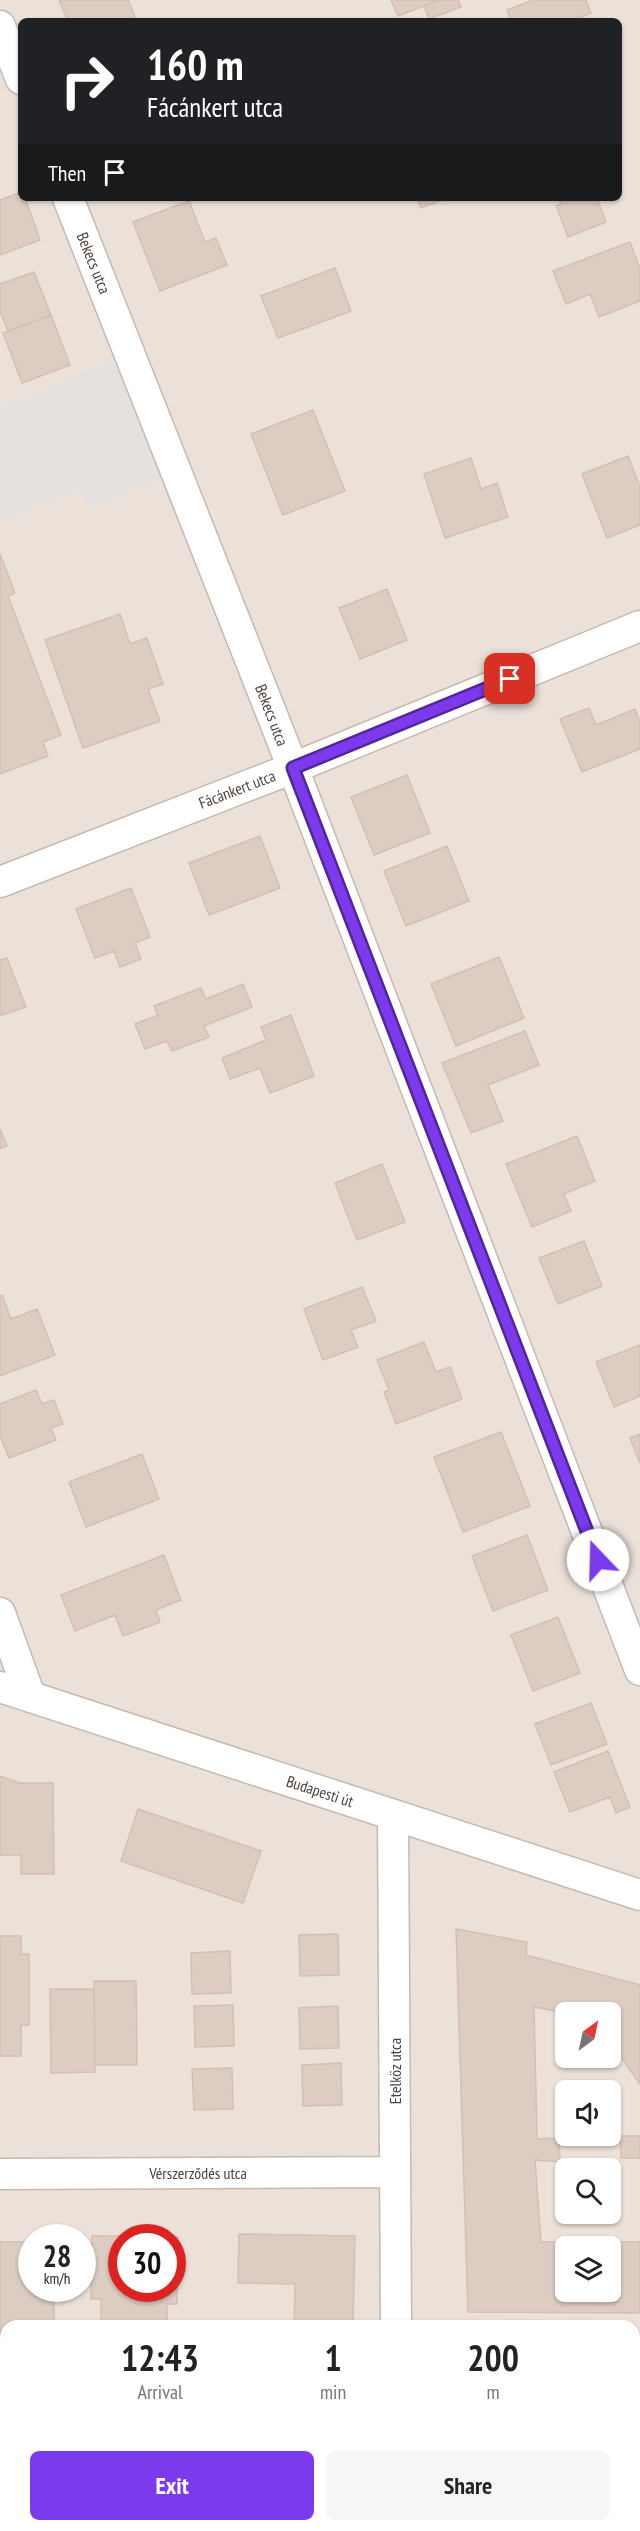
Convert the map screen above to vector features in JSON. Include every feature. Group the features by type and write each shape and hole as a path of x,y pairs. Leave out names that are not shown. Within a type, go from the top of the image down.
{"street":[{"path":"0,26 18,71"},
{"name":"Bekecs utca","path":"69,201 293,768 640,1670"},
{"name":"Fácánkert utca","path":"0,882 293,768 640,626"},
{"path":"0,1613 30,1696"},
{"name":"Budapesti út","path":"0,1687 640,1895"},
{"name":"Etelköz utca","path":"393,1815 396,2320"},
{"name":"Vérszerződés utca","path":"0,2174 395,2172"}],"shaded area":[{"path":"0,0 640,0 640,2320 0,2320"},
{"path":"129,352 177,473 90,509 80,489 0,524 0,408"}],"building":[{"path":"59,0 128,0 136,18 67,18"},
{"path":"391,0 439,0 398,16"},
{"path":"439,0 458,0 461,7 429,18 424,6"},
{"path":"533,0 586,0 591,13 579,18 510,18 507,10"},
{"path":"18,193 18,201 26,201 40,240 0,255 0,200"},
{"path":"189,201 205,242 216,238 227,265 160,291 133,222"},
{"path":"418,201 439,201 421,208"},
{"path":"560,201 598,201 606,222 568,237 556,206 561,204"},
{"path":"630,242 640,269 640,301 599,317 590,294 566,304 553,271"},
{"path":"335,268 351,311 278,338 261,296"},
{"path":"34,272 51,315 8,331 0,311 0,284"},
{"path":"51,315 70,365 22,383 3,333"},
{"path":"313,410 345,491 283,515 251,434"},
{"path":"628,456 640,487 640,525 607,538 582,474"},
{"path":"471,458 481,489 497,483 508,517 445,538 424,474"},
{"path":"0,554 15,593 8,596 61,735 43,742 48,756 0,774"},
{"path":"387,589 407,640 360,659 339,608"},
{"path":"120,614 130,644 147,638 163,684 148,689 160,721 83,748 45,640"},
{"path":"589,708 596,725 635,709 640,722 640,749 582,772 560,719"},
{"path":"407,775 430,833 374,855 351,797"},
{"path":"260,836 280,888 209,915 189,863"},
{"path":"447,846 469,901 406,926 384,871"},
{"path":"131,888 150,937 135,943 141,959 120,967 114,951 95,958 76,909"},
{"path":"499,957 524,1018 456,1046 431,984"},
{"path":"7,958 26,1007 0,1016 0,960"},
{"path":"243,984 252,1007 204,1026 209,1037 172,1051 167,1041 145,1049 135,1024 158,1015 154,1006 201,988 206,999"},
{"path":"291,1015 314,1076 270,1093 260,1068 230,1079 222,1058 266,1040 261,1027"},
{"path":"525,1031 539,1065 488,1085 503,1121 471,1133 442,1063"},
{"path":"0,1129 7,1146 0,1149"},
{"path":"577,1136 595,1181 564,1194 571,1211 532,1227 506,1164"},
{"path":"382,1164 405,1222 357,1240 335,1183"},
{"path":"584,1241 602,1286 558,1304 539,1258"},
{"path":"362,1287 376,1321 351,1330 358,1347 323,1360 304,1309"},
{"path":"2,1295 11,1319 37,1309 55,1355 0,1376 0,1296"},
{"path":"424,1342 436,1372 450,1367 462,1399 396,1424 384,1392 389,1390 377,1360"},
{"path":"640,1345 640,1396 614,1407 596,1362"},
{"path":"36,1390 42,1404 54,1400 63,1424 51,1428 56,1440 9,1458 0,1436 0,1404"},
{"path":"501,1432 530,1506 463,1532 434,1457"},
{"path":"640,1434 640,1463 630,1438"},
{"path":"142,1454 159,1499 86,1527 69,1482"},
{"path":"527,1535 548,1590 493,1611 472,1556"},
{"path":"164,1555 181,1600 156,1610 160,1622 123,1636 115,1615 75,1631 61,1595"},
{"path":"558,1617 580,1673 533,1691 511,1635"},
{"path":"591,1703 607,1744 551,1765 535,1724"},
{"path":"608,1751 630,1807 616,1813 610,1797 570,1812 554,1772"},
{"path":"0,1776 20,1783 53,1783 54,1874 21,1874 21,1855 0,1855"},
{"path":"138,1809 261,1851 243,1903 121,1861"},
{"path":"456,1929 527,1942 526,1955 640,1985 640,2084 621,2057 621,2002 555,2002 555,2011 534,2007 537,2139 555,2138 555,2146 559,2146 560,2158 555,2158 555,2162 535,2160 541,2242 555,2242 555,2302 621,2302 621,2242 640,2242 640,2313 468,2312"},
{"path":"338,1934 339,1975 300,1976 299,1935"},
{"path":"0,1936 21,1936 21,1954 29,1954 29,2025 21,2025 21,2056 0,2056"},
{"path":"230,1951 231,1993 192,1994 191,1953"},
{"path":"94,1981 136,1981 137,2065 95,2065"},
{"path":"50,1989 94,1989 95,2072 51,2073"},
{"path":"233,2005 234,2046 195,2047 194,2006"},
{"path":"338,2006 339,2048 300,2049 299,2008"},
{"path":"341,2063 342,2105 303,2106 302,2065"},
{"path":"232,2068 233,2109 194,2110 192,2069"},
{"path":"621,2136 640,2136 640,2158 621,2158"},
{"path":"239,2234 355,2236 353,2320 294,2320 295,2284 238,2283"},
{"path":"96,2236 108,2236 108,2302 177,2302 177,2304 167,2304 167,2320 101,2320 101,2299 96,2299"},
{"path":"0,2242 18,2242 18,2302 54,2302 54,2320 0,2320"}],"route":[{"path":"510,679 293,768 598,1560"}]}
